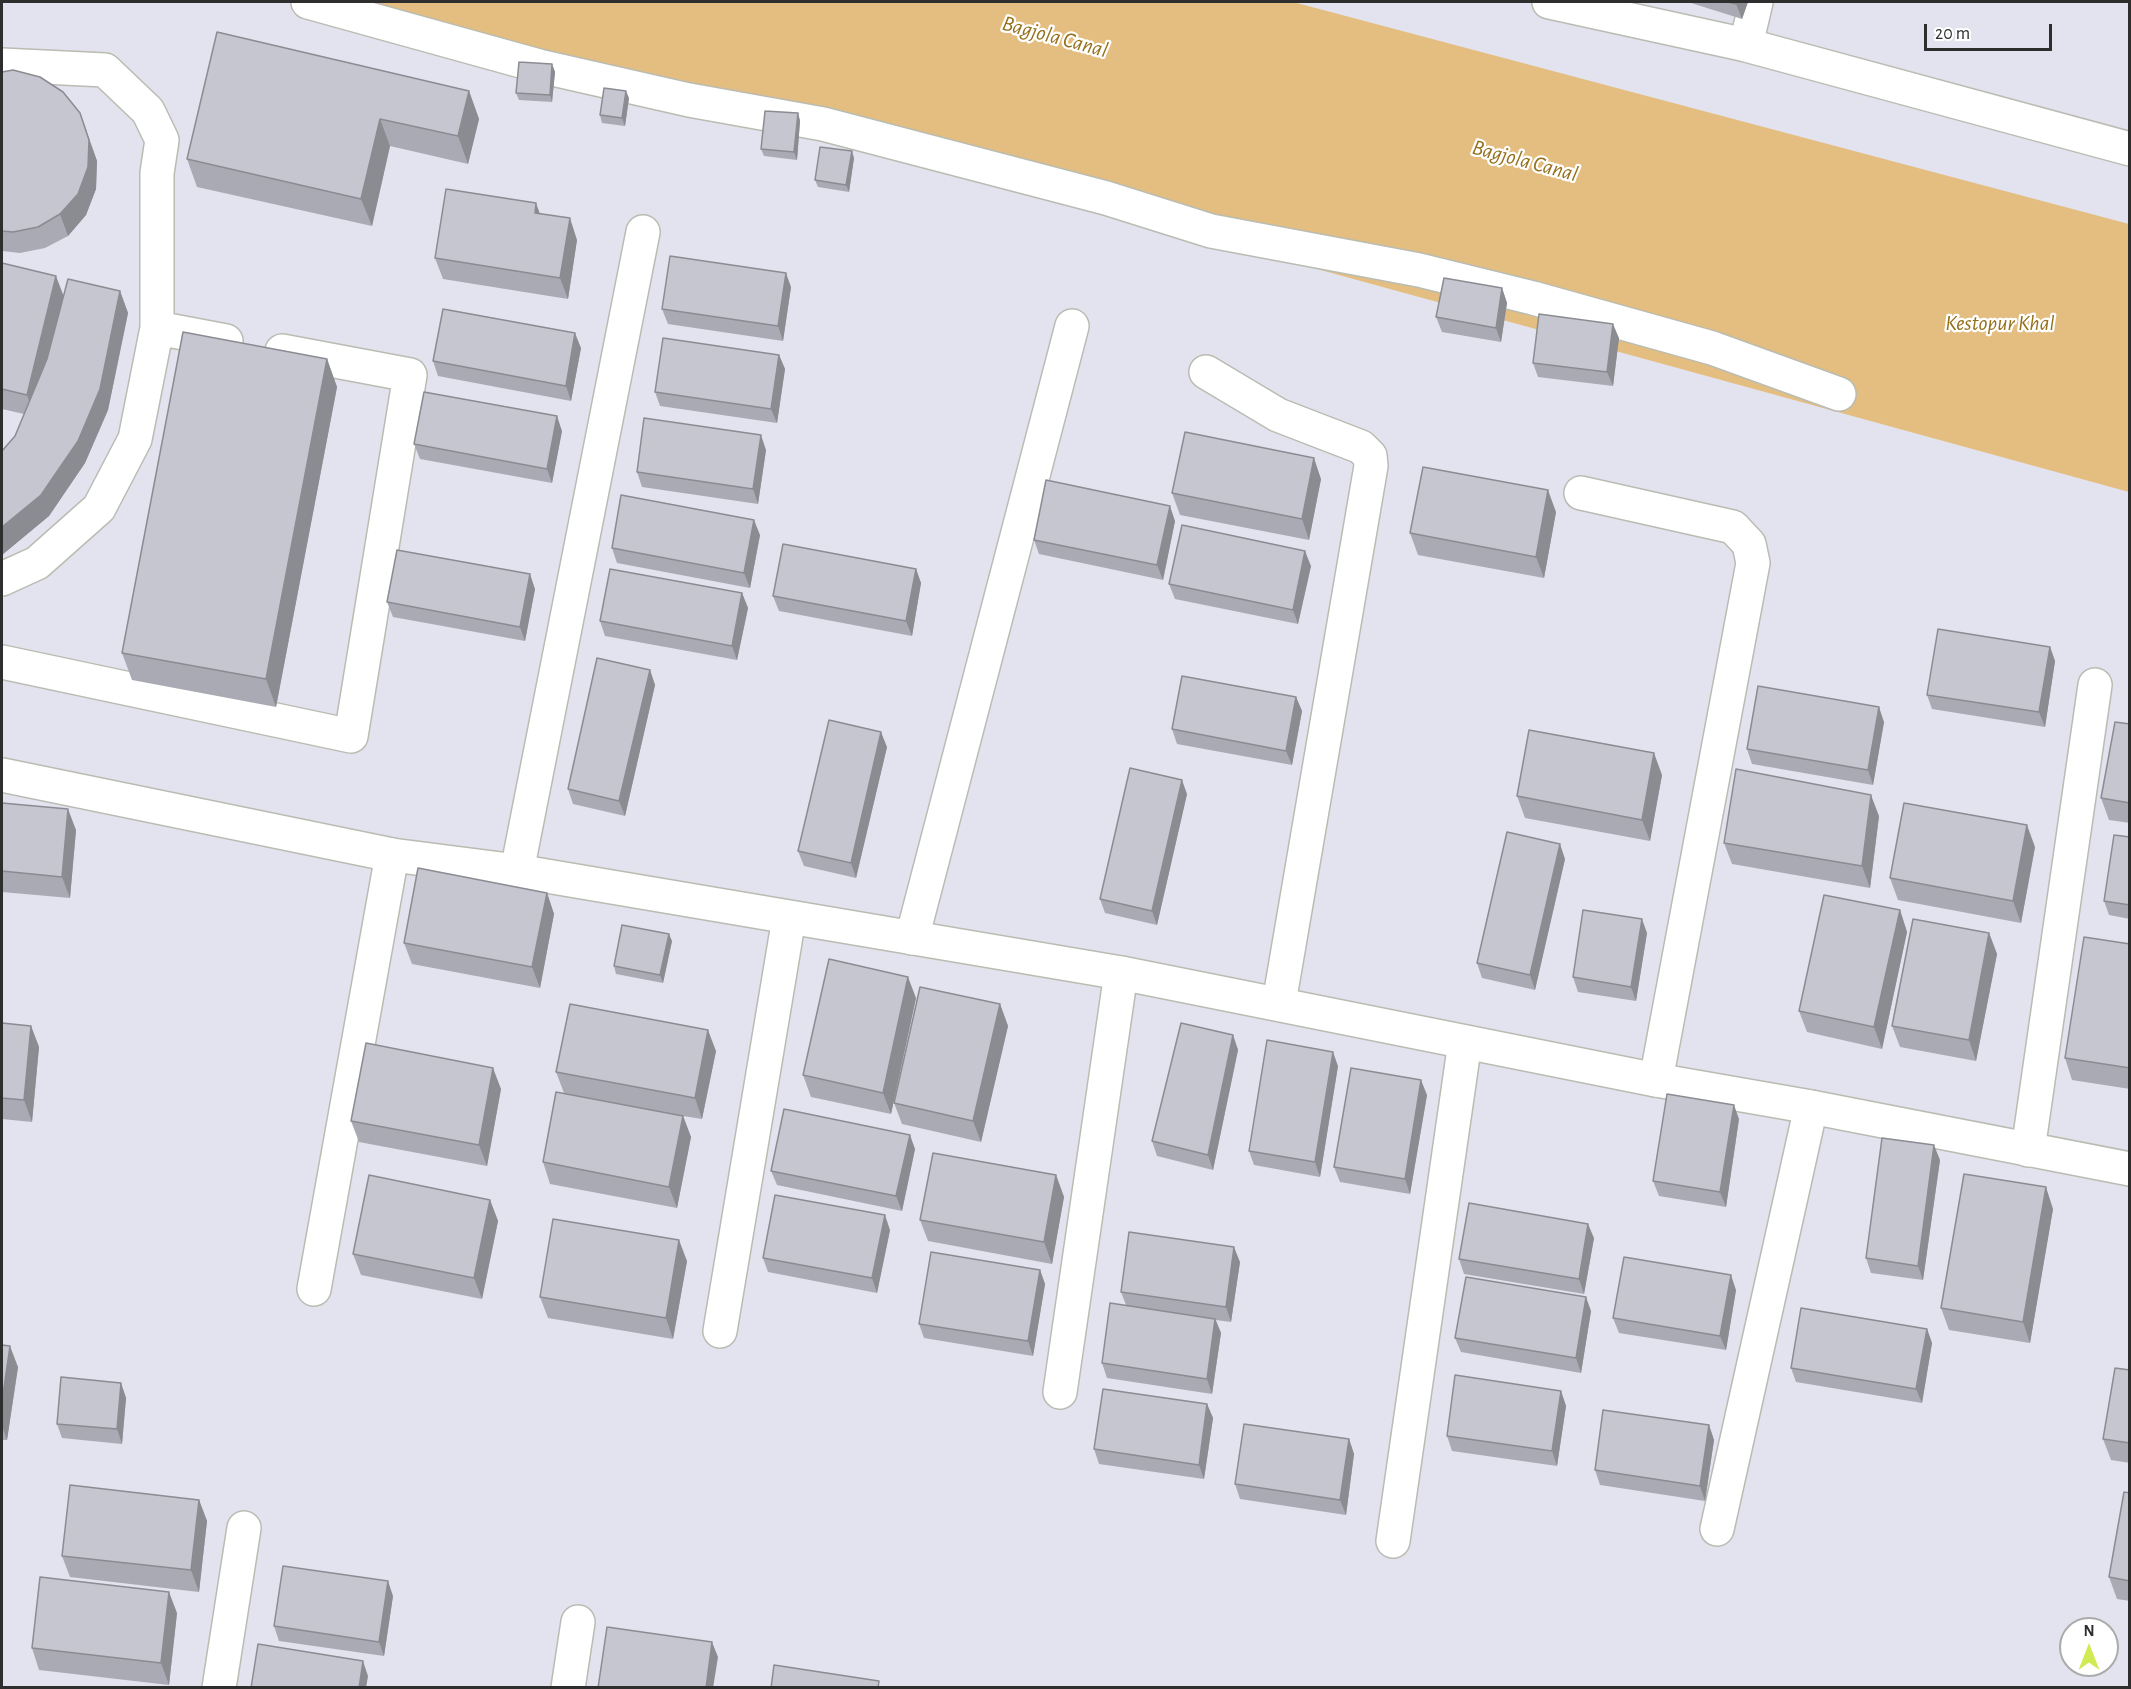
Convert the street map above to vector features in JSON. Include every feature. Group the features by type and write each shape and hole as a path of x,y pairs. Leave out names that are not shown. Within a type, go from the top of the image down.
{"street":[{"path":"308,2 539,66 689,99 823,124 892,141 1106,198 1211,231 1419,270 1533,298 1712,348 1839,394"},
{"path":"1549,2 1746,45 2130,149"},
{"path":"1746,45 1756,2"},
{"path":"2,65 105,70 148,111 162,140 156,173 156,328 135,439 99,508 38,563 2,579"},
{"path":"517,871 643,232"},
{"path":"912,938 1072,326"},
{"path":"2,662 351,736 410,375 156,328"},
{"path":"1206,372 1278,415 1361,447 1370,456 1371,466 1279,1003"},
{"path":"1581,493 1733,527 1749,544 1753,563 1656,1080"},
{"path":"2028,1150 2095,685"},
{"path":"2,775 392,855 517,871 1121,973 1656,1080 1811,1107 2130,1169"},
{"path":"314,1289 392,855"},
{"path":"720,1331 789,918"},
{"path":"1060,1392 1121,973"},
{"path":"1393,1541 1465,1042"},
{"path":"1717,1529 1811,1107"},
{"path":"219,1688 244,1528"},
{"path":"568,1688 578,1622"}],"water":[{"name":"Kestopur Khal","path":"345,2 1293,2 2129,224 2129,492"}],"building":[{"path":"217,32 469,91 458,136 380,119 361,199 187,159"},
{"path":"519,62 552,64 550,95 516,93"},
{"path":"13,70 40,77 63,92 80,113 89,140 88,167 78,194 60,214 38,227 13,232 2,231 2,72"},
{"path":"604,88 626,91 622,118 600,115"},
{"path":"765,111 798,113 794,152 761,149"},
{"path":"820,147 852,151 846,185 815,180"},
{"path":"446,189 536,203 535,213 570,218 560,278 435,258"},
{"path":"670,256 786,273 778,326 662,309"},
{"path":"2,263 56,276 27,395 2,389"},
{"path":"1444,278 1502,288 1496,328 1436,317"},
{"path":"68,279 120,291 100,389 78,441 41,495 2,527 2,451 15,436 47,359"},
{"path":"443,309 575,333 566,386 433,361"},
{"path":"1539,314 1613,324 1607,372 1533,363"},
{"path":"183,332 327,359 266,679 122,653"},
{"path":"663,338 779,355 771,409 655,392"},
{"path":"424,392 557,416 547,469 414,444"},
{"path":"644,418 761,435 753,489 637,472"},
{"path":"1185,432 1314,458 1302,519 1172,493"},
{"path":"1423,467 1548,490 1536,557 1410,533"},
{"path":"1046,480 1170,506 1157,565 1034,540"},
{"path":"621,495 754,520 744,573 612,548"},
{"path":"1182,525 1305,551 1293,610 1169,584"},
{"path":"783,544 916,569 906,621 773,596"},
{"path":"397,550 530,574 520,627 387,602"},
{"path":"610,569 742,593 732,646 600,621"},
{"path":"1938,629 2050,647 2039,712 1927,695"},
{"path":"597,658 650,670 619,801 568,789"},
{"path":"1182,676 1296,697 1286,751 1172,729"},
{"path":"1758,686 1879,707 1868,770 1747,749"},
{"path":"829,720 881,732 851,863 798,851"},
{"path":"2115,722 2130,724 2130,803 2101,798"},
{"path":"1529,730 1654,753 1642,820 1517,796"},
{"path":"1130,768 1182,780 1152,911 1100,899"},
{"path":"1736,769 1871,795 1862,866 1724,843"},
{"path":"2,803 68,809 62,877 2,871"},
{"path":"1904,803 2027,825 2013,901 1890,878"},
{"path":"1507,832 1560,844 1530,975 1477,963"},
{"path":"2114,835 2130,837 2130,905 2104,901"},
{"path":"418,868 547,893 532,967 404,943"},
{"path":"1824,895 1900,910 1874,1027 1799,1011"},
{"path":"1583,910 1642,919 1631,987 1573,977"},
{"path":"1913,919 1989,933 1969,1040 1892,1026"},
{"path":"622,925 669,934 660,975 614,966"},
{"path":"2084,937 2130,944 2130,1068 2065,1058"},
{"path":"829,959 908,977 883,1093 803,1075"},
{"path":"920,987 1000,1004 973,1121 894,1103"},
{"path":"570,1004 708,1030 695,1098 556,1072"},
{"path":"2,1023 31,1026 24,1100 2,1098"},
{"path":"1181,1023 1233,1035 1208,1155 1152,1141"},
{"path":"1267,1040 1333,1052 1315,1162 1249,1151"},
{"path":"366,1043 493,1068 479,1145 351,1121"},
{"path":"1351,1068 1421,1080 1405,1179 1334,1167"},
{"path":"556,1092 683,1116 669,1187 543,1162"},
{"path":"1667,1094 1734,1105 1720,1192 1653,1181"},
{"path":"784,1109 910,1135 896,1196 771,1171"},
{"path":"1882,1138 1934,1145 1918,1266 1866,1258"},
{"path":"933,1153 1056,1175 1044,1242 920,1220"},
{"path":"1964,1174 2046,1187 2023,1322 1941,1308"},
{"path":"369,1175 490,1200 474,1278 353,1254"},
{"path":"775,1195 885,1215 872,1278 763,1258"},
{"path":"1469,1203 1588,1224 1579,1279 1459,1259"},
{"path":"553,1219 679,1240 666,1318 540,1297"},
{"path":"1129,1232 1234,1247 1226,1307 1121,1292"},
{"path":"931,1252 1040,1270 1028,1341 919,1324"},
{"path":"1624,1257 1731,1275 1720,1336 1613,1318"},
{"path":"1466,1277 1586,1297 1576,1358 1455,1338"},
{"path":"1110,1303 1215,1319 1207,1379 1102,1363"},
{"path":"1801,1308 1927,1329 1916,1389 1791,1368"},
{"path":"2,1345 10,1346 2,1401"},
{"path":"2115,1368 2130,1370 2130,1443 2103,1439"},
{"path":"1455,1375 1561,1391 1552,1451 1447,1436"},
{"path":"61,1377 121,1383 117,1429 57,1424"},
{"path":"1103,1389 1207,1404 1199,1465 1094,1449"},
{"path":"1603,1410 1709,1425 1700,1486 1595,1470"},
{"path":"1244,1424 1349,1439 1340,1500 1235,1484"},
{"path":"70,1485 199,1500 191,1570 62,1556"},
{"path":"2124,1492 2130,1493 2130,1581 2109,1577"},
{"path":"283,1566 388,1581 379,1642 274,1626"},
{"path":"40,1577 169,1592 161,1663 32,1648"},
{"path":"607,1627 712,1642 706,1688 598,1688"},
{"path":"258,1644 363,1661 359,1688 251,1688"},
{"path":"774,1665 879,1681 878,1688 771,1688"}],"water label":[{"name":"Bagjola Canal","path":"1055,37"},
{"name":"Bagjola Canal","path":"1525,161"}]}
